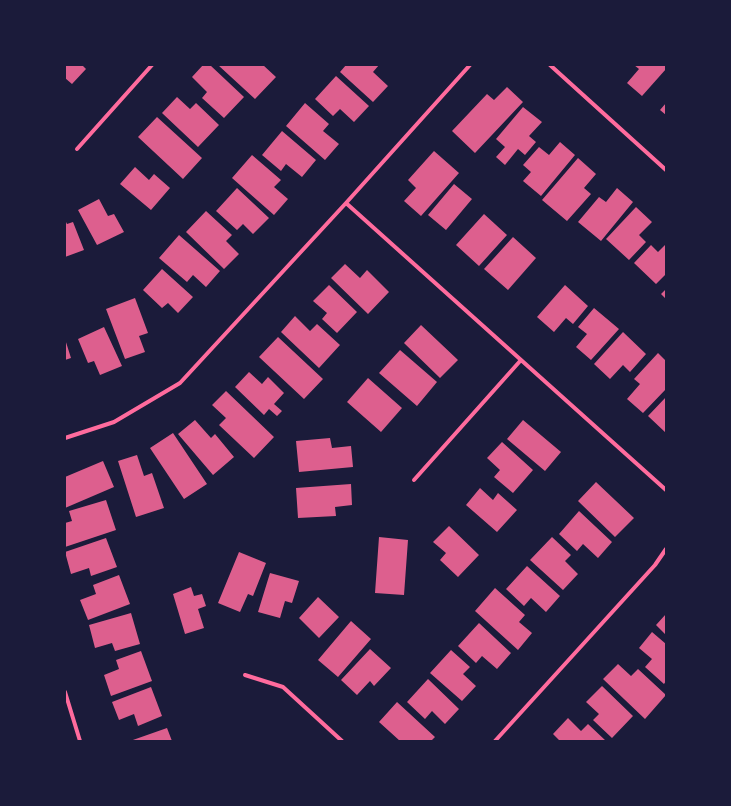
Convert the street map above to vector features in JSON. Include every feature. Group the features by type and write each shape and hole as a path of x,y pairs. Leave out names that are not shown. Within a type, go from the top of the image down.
{"street":[{"path":"77,149 152,65"},
{"path":"65,438 114,422 180,383 346,203 470,65"},
{"path":"550,65 666,170"},
{"path":"346,203 666,490"},
{"path":"414,480 521,360"},
{"path":"494,741 655,565 666,549"},
{"path":"245,675 283,687 342,741"},
{"path":"65,692 80,741"}],"building":[{"path":"65,65 82,65 86,69 72,84 65,78"},
{"path":"203,65 210,65 244,97 224,118 202,98 207,92 192,77"},
{"path":"218,65 263,65 276,77 255,99"},
{"path":"346,65 379,65 373,72 388,86 373,102 340,72"},
{"path":"634,65 666,65 666,69 642,96 627,83 639,69"},
{"path":"336,76 369,106 354,122 340,109 333,116 315,99"},
{"path":"507,87 523,102 475,153 452,131 487,94 494,100"},
{"path":"177,97 190,109 196,103 219,125 198,147 162,113"},
{"path":"305,103 329,124 323,131 339,144 325,160 286,126"},
{"path":"666,103 666,115 660,110"},
{"path":"523,107 542,122 529,136 536,142 525,155 518,149 505,165 496,157 505,147 496,139"},
{"path":"157,117 202,158 183,179 138,137"},
{"path":"282,131 316,160 302,177 286,164 281,171 262,155"},
{"path":"560,142 575,155 541,196 523,181 531,172 523,165 539,147 549,155"},
{"path":"434,151 459,173 421,216 404,201 416,188 408,180"},
{"path":"252,155 281,180 274,187 288,199 274,215 232,178"},
{"path":"578,158 596,174 584,188 591,194 567,221 542,200"},
{"path":"135,167 149,180 154,174 170,188 151,210 120,184"},
{"path":"454,184 472,199 446,230 428,215"},
{"path":"237,188 269,218 253,234 243,224 237,230 216,211"},
{"path":"617,188 633,202 601,241 578,222 599,197 606,202"},
{"path":"99,199 108,216 114,214 124,232 97,245 78,210"},
{"path":"636,207 652,222 639,235 646,242 629,260 606,239"},
{"path":"206,211 232,235 226,241 239,254 224,269 186,232"},
{"path":"484,214 507,235 479,266 456,245"},
{"path":"65,220 67,224 73,222 84,250 65,257"},
{"path":"179,235 220,271 206,287 193,275 187,282 159,258"},
{"path":"513,237 536,258 508,290 484,269"},
{"path":"666,244 666,274 656,284 634,263 651,245 658,252"},
{"path":"345,264 360,278 367,270 389,292 368,314 331,278"},
{"path":"162,269 193,297 178,313 168,303 162,308 143,290"},
{"path":"329,285 357,312 337,333 322,319 327,313 313,301"},
{"path":"565,285 588,306 573,324 566,318 554,332 537,317"},
{"path":"666,289 666,299 661,294"},
{"path":"135,298 148,333 139,336 145,352 125,359 106,309"},
{"path":"594,308 619,329 591,360 576,347 587,334 578,327"},
{"path":"295,316 310,331 317,324 340,345 319,368 281,332"},
{"path":"421,325 458,360 440,378 404,343"},
{"path":"104,327 122,366 100,375 94,361 88,363 78,339"},
{"path":"623,332 646,354 630,372 623,365 610,379 594,364"},
{"path":"278,337 323,379 304,399 259,357"},
{"path":"65,339 71,358 65,360"},
{"path":"400,350 437,382 417,406 379,373"},
{"path":"658,353 666,361 666,389 643,413 627,399 640,384 634,379"},
{"path":"249,372 262,384 268,377 284,393 274,404 282,411 277,416 269,409 264,415 235,387"},
{"path":"368,378 402,408 381,432 347,402"},
{"path":"226,391 274,437 254,458 219,425 226,418 212,405"},
{"path":"666,397 666,433 648,416"},
{"path":"195,420 211,438 215,434 234,457 213,475 178,434"},
{"path":"523,420 561,452 545,471 507,439"},
{"path":"173,433 207,484 184,499 150,448"},
{"path":"330,438 332,448 351,446 353,467 299,472 296,441"},
{"path":"502,442 533,470 513,493 494,477 500,470 487,458"},
{"path":"137,455 144,476 152,473 164,508 136,517 118,461"},
{"path":"103,461 114,487 65,508 65,477"},
{"path":"596,482 634,518 615,537 578,501"},
{"path":"351,484 352,505 335,507 336,516 298,518 296,488"},
{"path":"480,488 493,500 498,493 517,510 497,532 466,505"},
{"path":"106,500 116,530 65,547 65,523 72,521 69,511"},
{"path":"579,511 612,542 598,558 583,544 577,551 559,534"},
{"path":"449,526 479,555 458,577 440,560 446,553 433,542"},
{"path":"379,537 408,540 404,595 375,593"},
{"path":"552,537 571,555 565,561 578,574 563,590 530,560"},
{"path":"106,538 117,567 91,576 89,568 71,574 65,552"},
{"path":"239,552 266,563 253,596 248,594 240,612 218,603"},
{"path":"527,566 560,596 546,612 531,598 524,606 506,589"},
{"path":"270,573 299,581 292,603 285,601 280,618 258,612"},
{"path":"119,575 130,604 88,620 80,600 96,594 93,585"},
{"path":"191,587 194,596 202,594 206,606 198,609 204,628 185,634 173,594"},
{"path":"495,588 525,615 519,622 532,633 518,650 475,611"},
{"path":"318,597 339,617 319,638 299,618"},
{"path":"131,613 140,644 115,651 112,643 95,648 89,625"},
{"path":"666,614 666,635 656,625"},
{"path":"351,621 371,639 338,677 318,660"},
{"path":"479,623 511,653 497,669 482,656 476,663 458,646"},
{"path":"652,632 666,644 666,681 664,684 645,667 652,659 639,648"},
{"path":"370,649 391,668 374,686 370,681 357,695 341,680"},
{"path":"451,650 470,667 463,674 476,686 462,701 430,673"},
{"path":"141,651 152,681 111,696 104,675 119,669 116,660"},
{"path":"618,664 631,676 638,669 666,695 645,719 603,679"},
{"path":"428,679 459,709 445,724 432,711 425,719 407,702"},
{"path":"602,686 633,716 612,738 593,720 599,714 586,702"},
{"path":"151,687 162,716 138,726 134,714 119,720 112,702"},
{"path":"397,702 435,737 431,741 400,741 379,722"},
{"path":"568,718 581,731 588,724 606,741 560,741 553,734"},
{"path":"167,728 172,741 130,741"}]}
